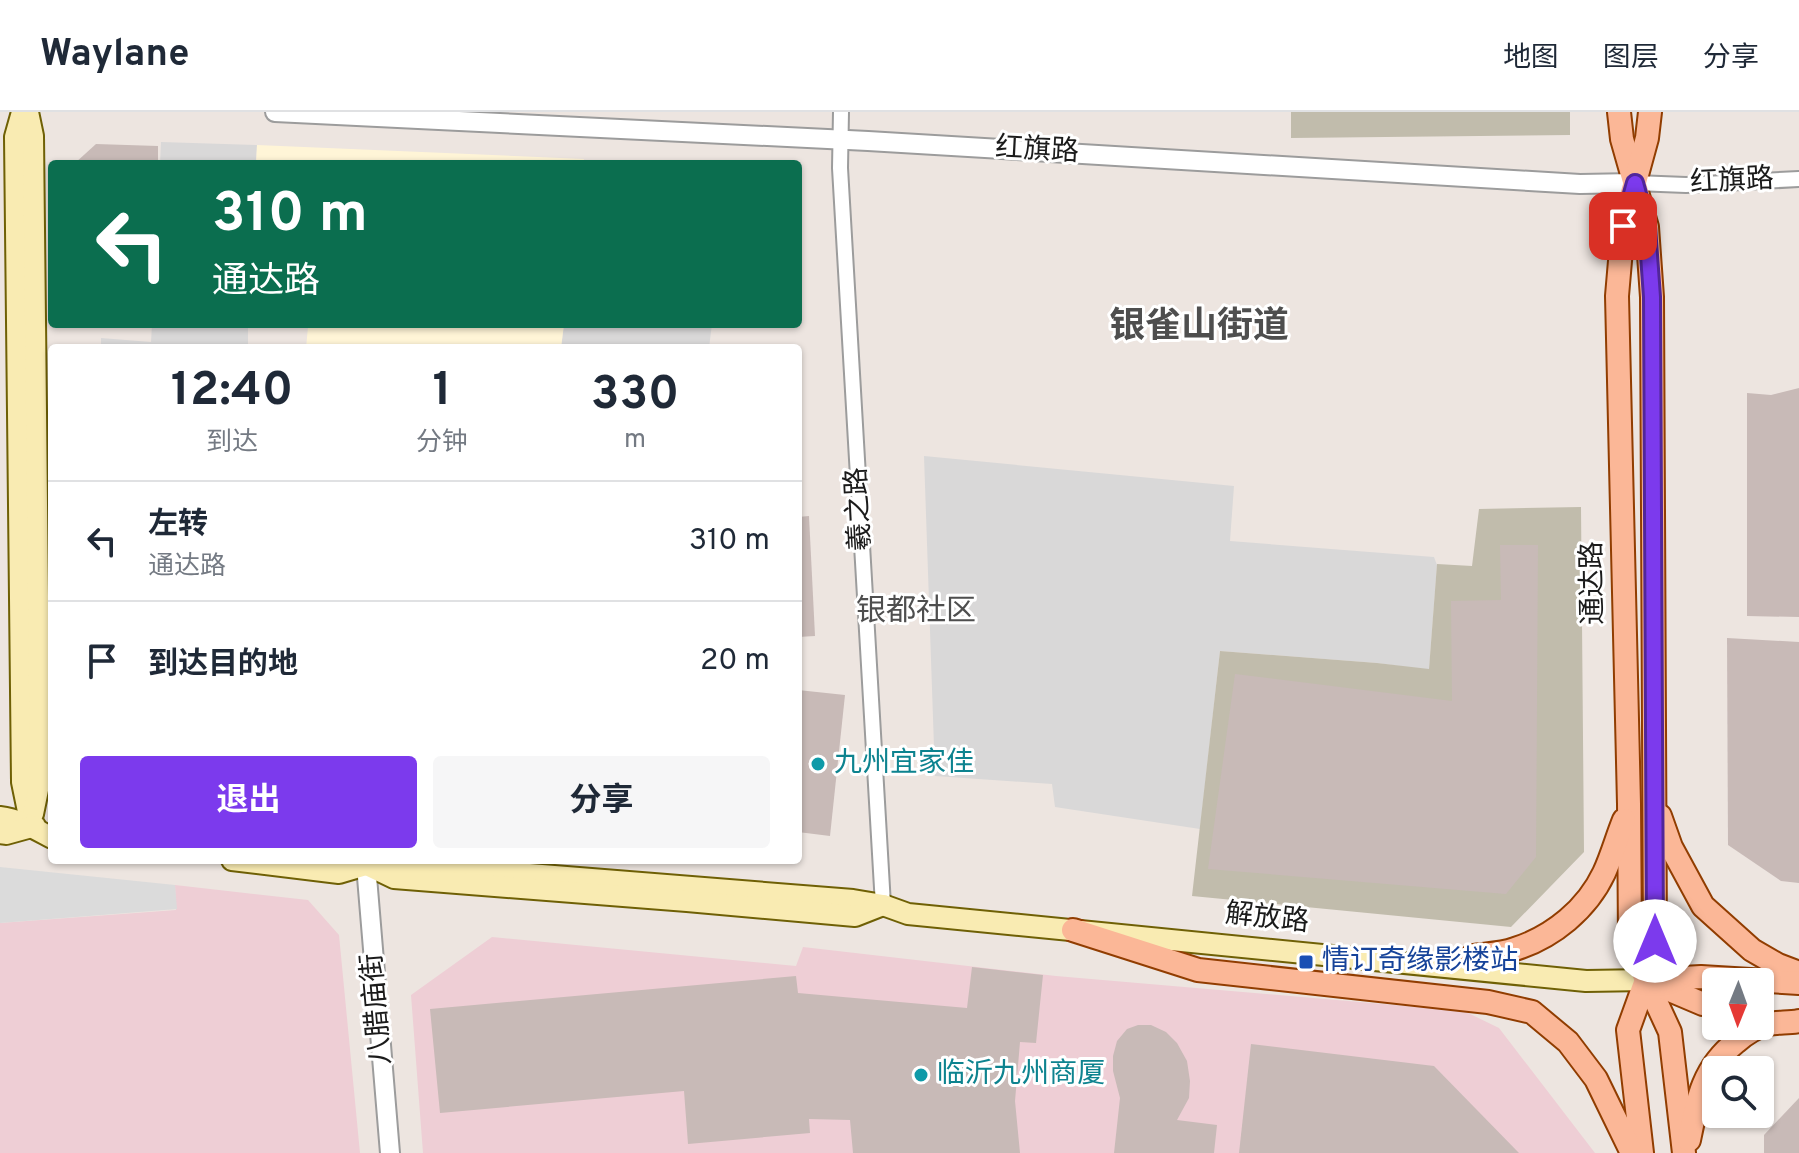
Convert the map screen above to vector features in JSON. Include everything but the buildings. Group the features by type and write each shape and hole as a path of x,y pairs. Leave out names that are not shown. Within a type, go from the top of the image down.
{"main road":[{"path":"25,112 33,136 40,780 31,826"},
{"name":"通达路","path":"1619,112 1622,139 1647,227 1652,297 1655,941 1646,980 1628,1030 1642,1153"},
{"name":"通达路","path":"1650,112 1647,138 1623,226 1617,296 1630,939 1670,1032 1686,1153"},
{"path":"1654,799 1671,847 1703,906 1752,950 1799,973"},
{"path":"1472,956 1513,950 1563,925 1604,874 1629,804"},
{"path":"0,817 11,818 48,836"},
{"path":"0,833 48,823"},
{"name":"解放路","path":"265,864 339,873 355,864"},
{"name":"解放路","path":"363,864 394,878 855,916 883,905 909,904 1472,956 1586,968 1646,980 1702,1004"},
{"name":"解放路","path":"883,905 908,914 1586,981 1701,977 1799,983"},
{"path":"1073,930 1198,970 1488,1002 1532,1012 1568,1042 1596,1079 1632,1153"},
{"path":"1774,1010 1799,1013"},
{"path":"1686,1153 1698,1100 1713,1064 1723,1052 1746,1033 1768,1024 1799,1021"}],"street":[{"name":"红旗路","path":"275,112 842,140 1580,184 1686,185 1799,179"},
{"name":"羲之路","path":"841,112 840,168 883,905"},
{"name":"八腊庙街","path":"359,864 390,1153"}],"shaded area":[{"path":"1291,112 1570,112 1570,135 1291,138"},
{"path":"161,142 257,145 256,160 160,160"},
{"path":"257,145 584,159 584,160 256,160"},
{"path":"152,328 248,328 248,344 101,344 101,338 151,342"},
{"path":"308,328 564,328 562,344 306,344"},
{"path":"564,328 712,328 710,344 562,344"},
{"path":"924,456 1234,486 1230,541 1434,557 1437,565 1429,670 1220,651 1200,829 1055,807 1052,784 935,776"},
{"path":"1581,507 1584,852 1511,927 1192,896 1220,651 1429,669 1437,564 1472,566 1479,509"},
{"path":"0,867 175,885 177,909 0,923"},
{"path":"175,885 308,900 339,935 360,1153 0,1153 0,923 176,910"},
{"path":"492,937 796,966 803,947 1056,976 1464,1011 1499,1028 1595,1153 423,1153 411,995"}],"place":[{"name":"九州宜家佳","path":"818,764"},
{"name":"情订奇缘影楼站","path":"1306,962"},
{"name":"临沂九州商厦","path":"921,1075"}],"district":[{"name":"银雀山街道","path":"1199,328"},
{"name":"银都社区","path":"916,612"}],"route":[{"path":"1623,226 1635,183 1647,227 1652,297 1655,941"}]}
